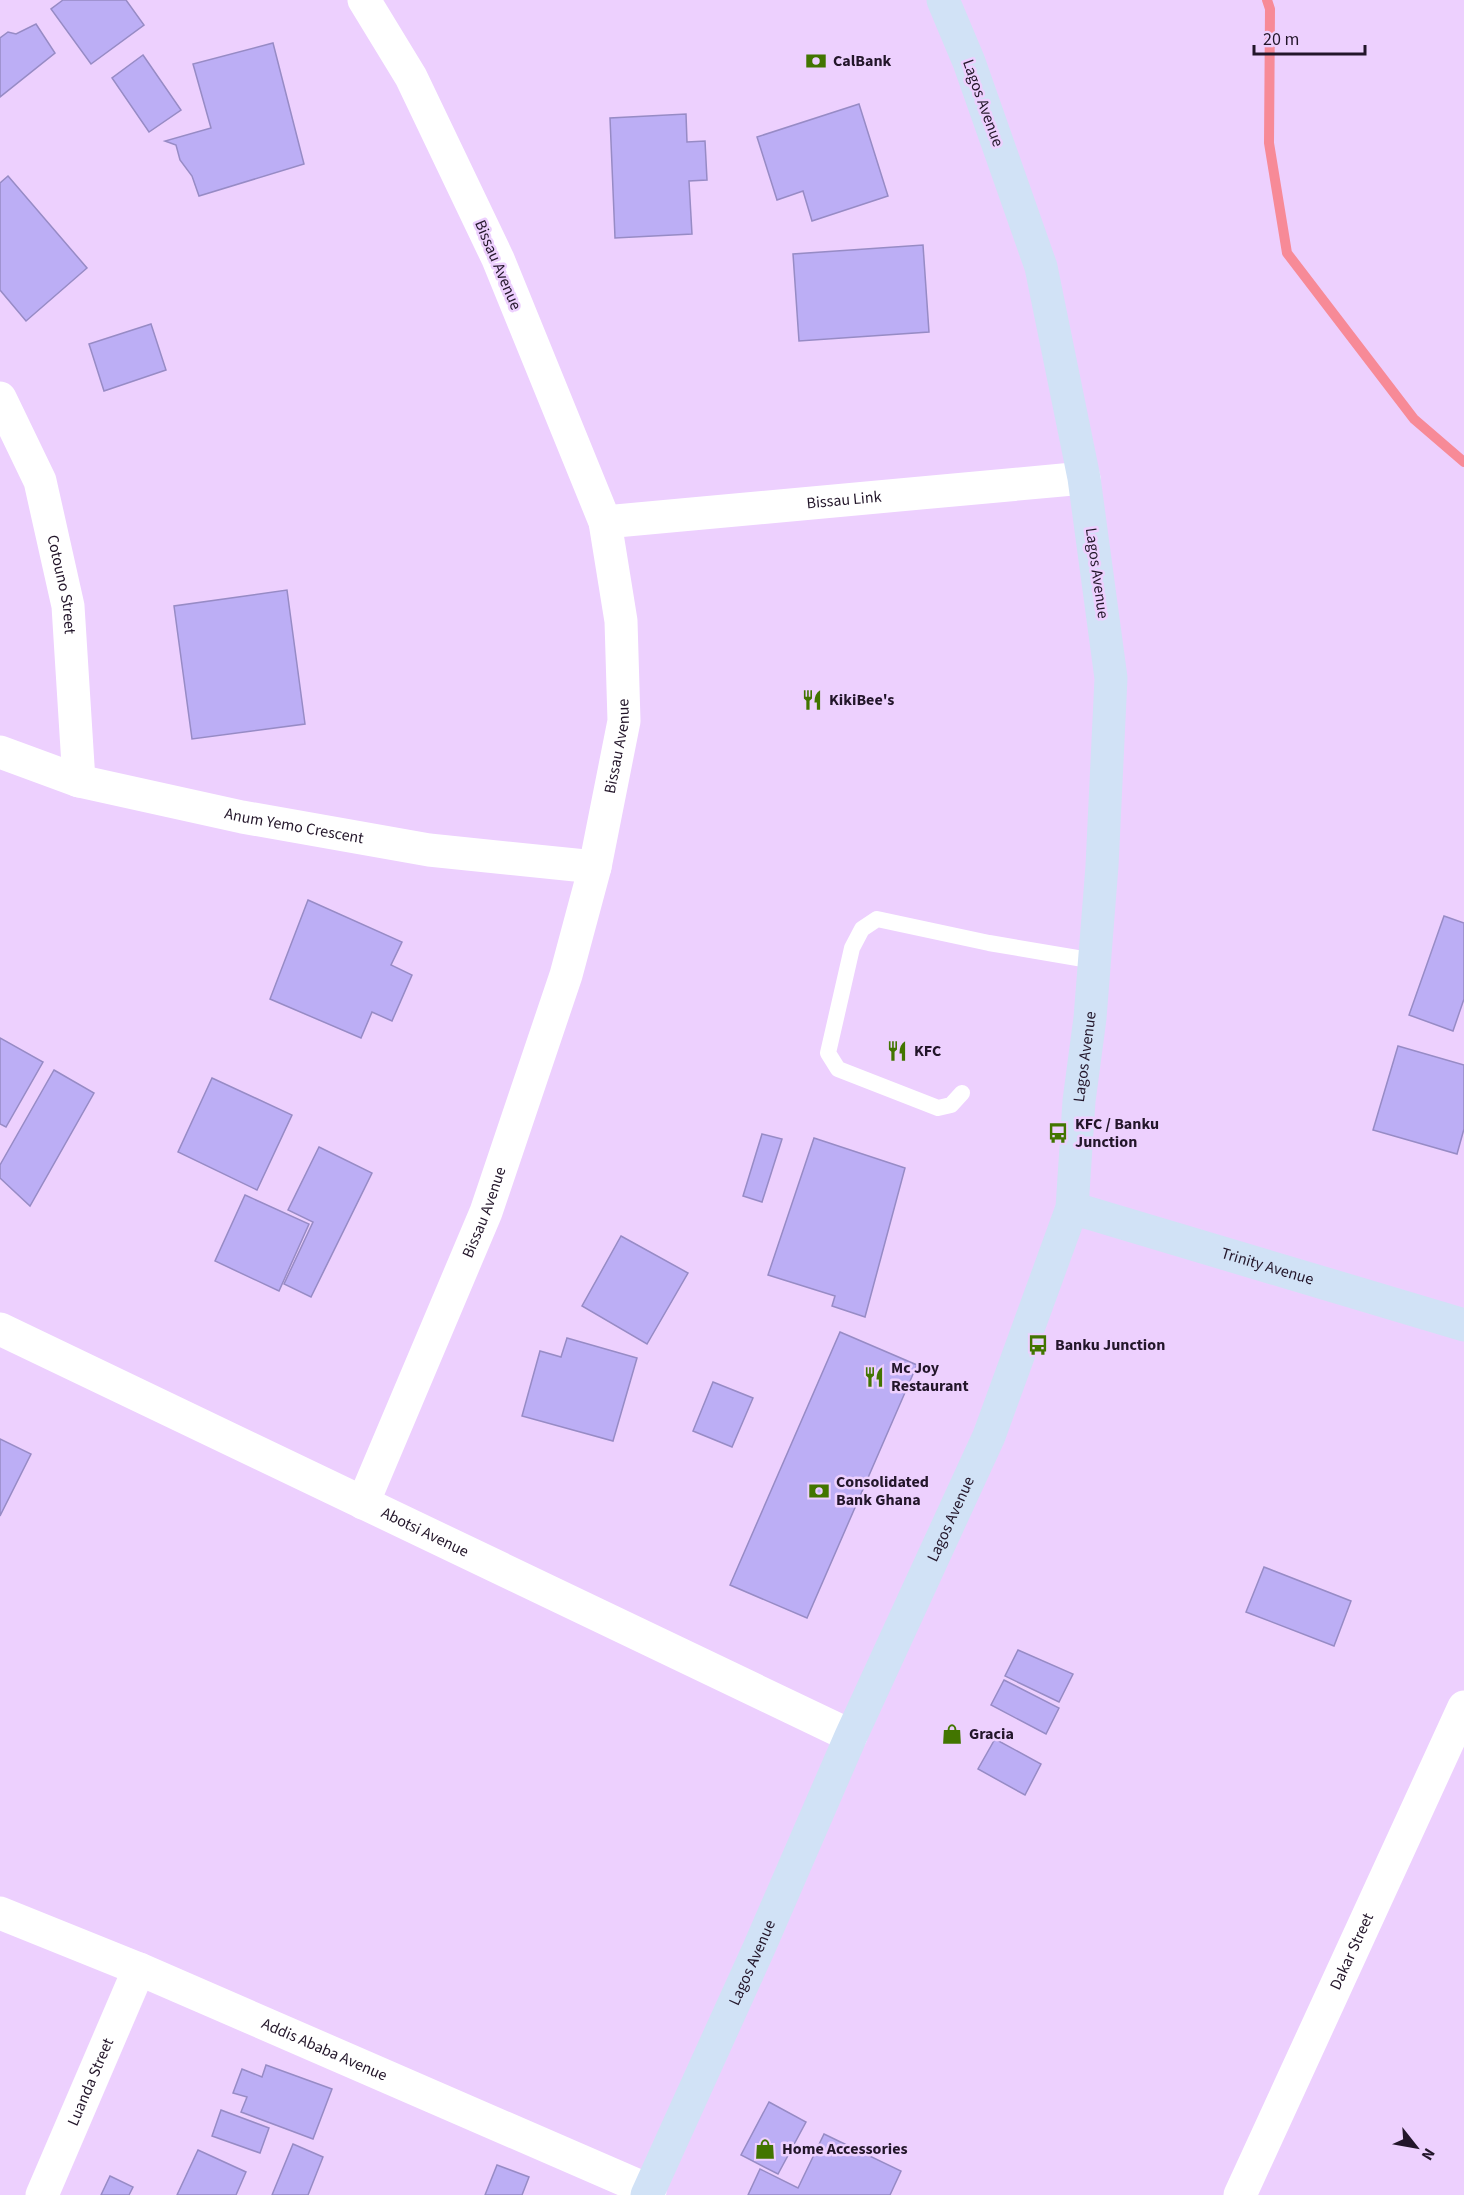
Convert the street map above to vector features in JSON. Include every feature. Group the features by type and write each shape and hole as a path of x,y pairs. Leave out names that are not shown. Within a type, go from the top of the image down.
{"street":[{"name":"Bissau Avenue","path":"363,1503 486,1212 566,975 595,867 624,722 621,621 605,522 498,259 411,77 364,0"},
{"name":"Lagos Avenue","path":"649,2193 851,1736 989,1436 1072,1208 1078,1101 1090,1018 1095,961 1111,678 1084,478 1041,267 969,62 943,0"},
{"name":"Cotouno Street","path":"0,398 40,481 68,606 79,781"},
{"name":"Bissau Link","path":"605,522 1084,478"},
{"name":"Anum Yemo Crescent","path":"0,752 79,781 242,817 417,848 595,867"},
{"name":"Trinity Avenue","path":"1072,1208 1464,1326"},
{"name":"Abotsi Avenue","path":"0,1329 851,1736"},
{"name":"Dakar Street","path":"1240,2195 1464,1707"},
{"name":"Addis Ababa Avenue","path":"0,1913 139,1969 649,2193"},
{"name":"Luanda Street","path":"42,2195 139,1969"}],"lane":[{"path":"962,1093 951,1105 938,1108 838,1069 828,1053 852,948 862,929 877,919 989,943 1095,961"}],"building":[{"path":"63,0 126,0 144,25 91,64 51,9"},
{"path":"36,24 55,53 0,97 0,38 8,32 16,34"},
{"path":"273,43 304,164 199,196 192,176 180,160 176,145 165,141 211,128 193,64"},
{"path":"143,55 181,110 149,132 112,78"},
{"path":"859,104 888,196 812,221 803,191 777,200 757,137"},
{"path":"686,114 687,142 705,141 707,180 689,181 692,234 615,238 610,118"},
{"path":"8,176 87,268 26,321 0,290 0,183"},
{"path":"923,245 929,332 799,341 793,254"},
{"path":"151,324 166,370 104,391 89,344"},
{"path":"287,590 305,724 192,739 174,606"},
{"path":"308,900 402,942 391,965 412,975 392,1021 372,1012 361,1038 270,999"},
{"path":"1444,916 1464,923 1464,999 1453,1031 1409,1015"},
{"path":"0,1038 43,1062 6,1127 0,1124"},
{"path":"1398,1046 1464,1065 1464,1129 1457,1154 1373,1130"},
{"path":"54,1070 94,1093 30,1206 0,1178 0,1165"},
{"path":"212,1078 292,1115 257,1190 178,1152"},
{"path":"762,1134 782,1139 762,1202 743,1196"},
{"path":"814,1138 905,1168 865,1317 832,1306 835,1296 768,1275"},
{"path":"319,1147 372,1173 311,1297 284,1284 313,1222 288,1210"},
{"path":"245,1195 309,1224 279,1291 215,1261"},
{"path":"621,1236 688,1273 647,1344 582,1306"},
{"path":"840,1332 917,1365 807,1618 730,1585"},
{"path":"567,1338 637,1358 613,1441 522,1416 540,1351 561,1357"},
{"path":"713,1382 753,1398 732,1447 693,1431"},
{"path":"0,1439 31,1454 0,1516"},
{"path":"1264,1567 1351,1601 1334,1646 1246,1612"},
{"path":"1018,1650 1073,1674 1059,1702 1005,1676"},
{"path":"1004,1680 1059,1708 1046,1734 991,1705"},
{"path":"995,1739 1041,1764 1025,1795 978,1769"},
{"path":"266,2065 332,2089 313,2139 241,2112 247,2097 233,2093 242,2069 262,2077"},
{"path":"769,2102 806,2122 778,2174 741,2155"},
{"path":"221,2110 269,2128 260,2153 212,2136"},
{"path":"824,2134 901,2171 890,2195 748,2195 760,2169 798,2188"},
{"path":"293,2144 323,2157 308,2195 272,2195"},
{"path":"198,2150 246,2172 236,2195 177,2195"},
{"path":"497,2165 529,2177 522,2195 485,2195"},
{"path":"110,2176 133,2187 129,2195 101,2195"}],"waterway":[{"path":"1267,0 1270,9 1269,143 1287,253 1414,419 1464,462"}],"place":[{"name":"CalBank","path":"816,61"},
{"name":"KikiBee's","path":"812,700"},
{"name":"KFC","path":"897,1051"},
{"name":"KFC / Banku Junction","path":"1058,1133"},
{"name":"Banku Junction","path":"1038,1345"},
{"name":"Mc Joy Restaurant","path":"874,1377"},
{"name":"Consolidated Bank Ghana","path":"819,1491"},
{"name":"Gracia","path":"952,1734"},
{"name":"Home Accessories","path":"765,2149"}]}
